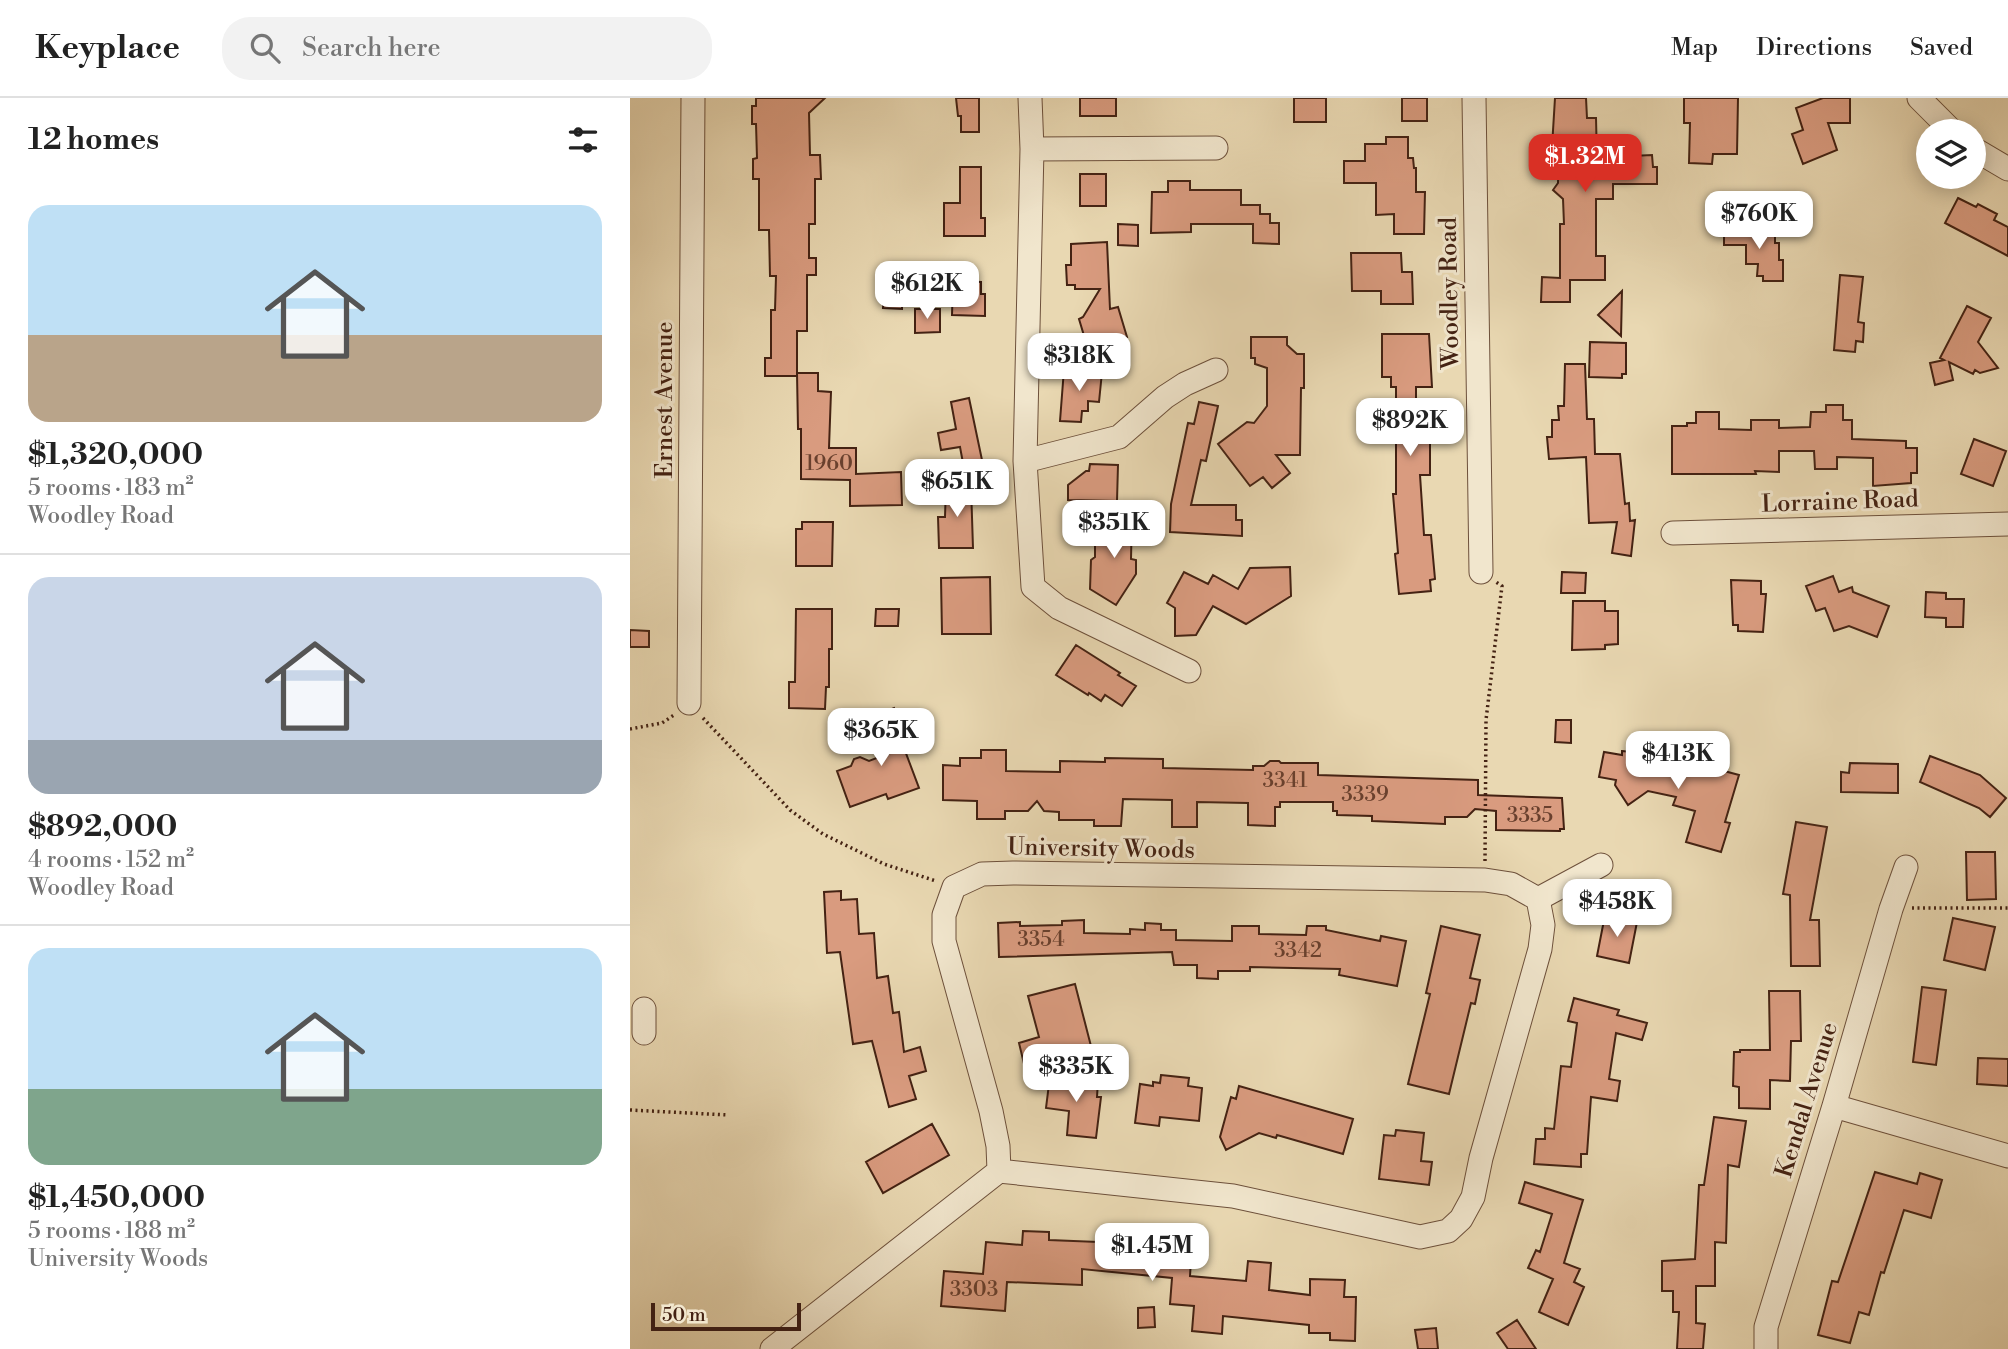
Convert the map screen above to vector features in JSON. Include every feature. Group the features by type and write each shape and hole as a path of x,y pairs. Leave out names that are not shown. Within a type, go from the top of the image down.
{"street":[{"name":"Ernest Avenue","path":"689,703 693,98"},
{"path":"1030,98 1032,149 1026,461 1033,587 1059,608 1189,671"},
{"name":"Woodley Road","path":"1474,98 1481,572"},
{"path":"1919,98 1940,119"},
{"path":"1032,149 1216,148"},
{"path":"1986,156 2008,169"},
{"path":"1026,461 1119,438 1165,397 1185,384 1216,370"},
{"name":"Lorraine Road","path":"1673,533 2008,524"},
{"path":"772,1349 999,1171 1233,1196 1420,1237 1448,1231 1461,1219 1473,1197 1481,1158 1540,948 1542,925 1538,899 1601,865"},
{"name":"Kendal Avenue","path":"1766,1349 1766,1327 1891,909 1906,867"},
{"name":"University Woods","path":"954,887 982,874 1013,873 1485,880 1511,884 1538,899"},
{"path":"954,887 944,915 944,941 991,1111 998,1146 999,1171"},
{"path":"644,1009 645,1033"},
{"path":"1834,1106 2008,1156"}],"path":[{"path":"1481,572 1502,586 1486,720 1485,880"},
{"path":"630,729 662,723 689,703 789,810 822,834 884,864 954,887"},
{"path":"1891,909 2008,908"},
{"path":"630,1110 728,1115"}],"building":[{"path":"756,98 825,98 809,113 810,155 820,155 821,179 815,179 815,224 809,224 809,258 816,258 816,275 807,275 807,331 797,331 797,376 765,376 765,358 771,358 771,310 775,310 776,276 770,276 769,230 759,230 759,179 753,179 753,159 757,158 756,124 752,124 752,106 756,106"},
{"path":"956,98 979,98 979,132 961,132 961,116 958,116"},
{"path":"1080,98 1116,98 1116,116 1080,116"},
{"path":"1294,98 1326,98 1326,122 1294,122"},
{"path":"1402,98 1427,98 1427,121 1402,121"},
{"path":"1555,98 1586,98 1587,118 1596,118 1597,160 1631,160 1631,156 1652,155 1653,167 1657,167 1657,184 1613,184 1613,199 1596,199 1596,256 1605,256 1605,280 1570,280 1570,302 1541,302 1542,277 1560,278 1560,224 1564,224 1563,199 1553,190 1558,183 1559,147 1552,147"},
{"path":"1684,98 1738,98 1737,154 1713,154 1712,164 1689,163 1690,123 1684,123"},
{"path":"1823,98 1850,98 1850,123 1828,123 1837,150 1803,164 1792,134 1803,130 1796,108"},
{"path":"1386,137 1408,137 1408,158 1413,158 1416,168 1416,192 1425,192 1424,234 1394,234 1394,214 1376,215 1376,183 1344,183 1344,161 1365,161 1365,144 1386,144"},
{"path":"960,167 981,167 981,218 985,218 985,236 944,236 944,203 960,203"},
{"path":"1080,174 1106,174 1106,206 1080,206"},
{"path":"1168,181 1190,181 1190,190 1241,190 1241,205 1260,205 1260,214 1270,214 1270,223 1279,223 1279,244 1253,243 1253,224 1191,224 1191,232 1151,233 1152,192 1168,192"},
{"path":"1958,198 1997,214 1994,220 2008,227 2008,256 1945,223"},
{"path":"1118,224 1138,225 1138,246 1118,245"},
{"path":"1724,229 1775,230 1775,243 1779,243 1779,260 1783,260 1783,281 1763,281 1763,276 1757,276 1758,264 1746,264 1746,245 1724,245"},
{"path":"1107,242 1110,309 1118,307 1127,337 1088,349 1079,319 1083,317 1100,289 1075,289 1075,285 1067,285 1066,265 1071,265 1071,244"},
{"path":"1351,253 1401,253 1402,272 1412,272 1413,304 1381,304 1381,291 1352,291"},
{"path":"1840,275 1863,277 1858,322 1864,323 1863,342 1856,341 1855,352 1834,350"},
{"path":"953,281 981,282 981,294 985,294 985,316 952,315"},
{"path":"884,287 902,287 902,309 883,308"},
{"path":"1622,291 1621,336 1598,315"},
{"path":"1967,306 1991,318 1978,342 1998,368 1980,373 1975,370 1973,374 1949,362 1953,380 1935,385 1930,363 1944,360 1940,358"},
{"path":"915,309 940,309 940,332 915,333"},
{"path":"1382,334 1429,334 1432,387 1416,387 1416,425 1430,425 1430,475 1420,475 1424,535 1431,535 1435,579 1430,580 1431,591 1399,594 1393,494 1396,494 1396,387 1391,387 1391,377 1382,377"},
{"path":"1251,337 1287,337 1287,345 1297,354 1304,354 1300,455 1276,455 1290,473 1272,488 1263,477 1250,486 1218,444 1247,422 1254,423 1267,406 1267,368 1255,364 1255,358 1251,358"},
{"path":"1590,342 1626,343 1626,374 1622,374 1622,378 1589,377"},
{"path":"1565,364 1585,364 1587,419 1594,419 1595,454 1620,454 1625,504 1629,503 1630,521 1635,520 1631,556 1612,553 1617,522 1589,523 1586,457 1549,459 1547,437 1552,437 1552,420 1559,420 1558,406 1564,406"},
{"path":"1064,369 1102,372 1099,402 1088,401 1088,411 1082,411 1081,422 1060,421"},
{"path":"797,373 818,373 818,391 831,392 829,448 856,448 856,474 901,472 902,505 850,506 850,480 801,479"},
{"path":"969,398 982,460 963,463 960,447 941,450 938,433 956,429 951,402"},
{"path":"1199,402 1218,406 1206,461 1201,460 1191,505 1236,505 1236,520 1242,520 1242,536 1170,532 1171,504 1188,423 1194,424"},
{"path":"1826,405 1843,405 1843,420 1852,420 1852,439 1906,441 1906,448 1917,448 1917,473 1911,473 1911,483 1873,486 1873,458 1837,457 1837,469 1815,469 1814,451 1779,451 1779,472 1672,474 1672,426 1696,423 1696,412 1719,412 1719,429 1751,430 1751,420 1779,420 1779,428 1810,427 1811,412 1826,412"},
{"path":"1974,439 2006,451 1993,486 1961,474"},
{"path":"1090,464 1118,465 1117,501 1068,500 1068,485 1089,471"},
{"path":"946,486 971,486 973,548 939,548 938,517 945,517"},
{"path":"1107,514 1132,515 1131,559 1136,560 1136,574 1116,605 1090,589 1095,537 1107,537"},
{"path":"802,522 833,522 832,566 796,566 796,529 802,529"},
{"path":"1290,567 1291,596 1246,624 1213,606 1196,635 1175,636 1175,608 1167,603 1184,572 1208,584 1213,575 1238,589 1250,568"},
{"path":"1562,572 1586,573 1585,593 1561,593"},
{"path":"1833,576 1839,592 1852,587 1853,592 1889,606 1877,637 1849,626 1834,631 1825,608 1816,611 1806,586"},
{"path":"990,577 991,634 942,634 941,578"},
{"path":"1731,580 1761,581 1761,594 1766,594 1763,632 1738,631 1738,625 1733,625"},
{"path":"1926,592 1946,593 1946,599 1964,599 1963,627 1946,627 1946,618 1925,617"},
{"path":"1573,601 1605,601 1605,611 1618,611 1618,644 1605,645 1605,649 1572,650"},
{"path":"796,609 832,609 832,649 829,649 829,687 826,687 825,709 789,708 789,682 795,682"},
{"path":"876,609 899,609 898,626 875,626"},
{"path":"630,630 649,631 649,647 630,647"},
{"path":"1076,645 1136,686 1122,706 1105,695 1101,701 1089,693 1088,695 1056,675"},
{"path":"894,708 903,730 898,732 919,788 888,799 886,794 850,807 837,771 851,766 854,759 860,757 869,761 890,753 875,716"},
{"path":"1556,720 1571,720 1571,743 1555,742"},
{"path":"981,750 1006,750 1006,771 1060,772 1060,761 1105,762 1105,758 1163,759 1163,768 1253,770 1253,766 1279,761 1318,763 1318,775 1478,780 1478,795 1562,798 1564,829 1496,830 1496,811 1475,809 1467,817 1445,817 1445,824 1372,821 1372,816 1337,815 1337,811 1333,811 1333,802 1280,802 1280,807 1275,807 1275,826 1248,825 1248,803 1197,802 1197,827 1172,827 1172,800 1123,799 1121,826 1094,826 1094,820 1059,820 1059,812 1044,811 1037,801 1028,811 1005,811 1005,819 977,819 977,801 943,800 943,765 960,766 960,758 981,758"},
{"path":"1622,751 1650,754 1655,760 1696,770 1698,767 1712,771 1713,768 1739,775 1725,822 1730,823 1721,852 1686,842 1695,811 1673,805 1676,797 1648,791 1628,805 1615,785 1616,780 1599,777 1604,752 1622,755"},
{"path":"1930,756 1980,775 2006,798 1990,817 1979,808 1920,782"},
{"path":"1850,763 1898,764 1898,793 1841,792 1841,772 1849,773"},
{"path":"1796,822 1827,827 1810,920 1819,920 1820,966 1791,966 1790,895 1783,894"},
{"path":"1966,852 1995,852 1996,899 1967,900"},
{"path":"841,891 841,900 857,899 859,934 874,933 877,978 888,976 893,1013 899,1012 904,1052 920,1047 926,1071 909,1076 916,1099 889,1107 872,1041 853,1044 840,952 827,953 824,892"},
{"path":"1605,915 1637,922 1629,963 1597,956"},
{"path":"1953,918 1995,927 1985,970 1944,960"},
{"path":"1084,920 1084,933 1130,934 1130,929 1145,930 1145,923 1161,924 1161,930 1176,930 1176,940 1232,941 1232,926 1259,926 1259,934 1306,935 1307,926 1326,926 1326,930 1380,941 1381,936 1406,941 1397,986 1339,975 1340,969 1250,967 1250,971 1218,971 1218,979 1197,978 1197,965 1174,965 1172,952 999,957 998,923 1020,922 1020,926 1062,925 1062,921"},
{"path":"1441,926 1480,935 1470,978 1480,980 1475,1004 1471,1003 1449,1094 1408,1084 1430,994 1426,993"},
{"path":"1075,984 1092,1050 1025,1068 1019,1043 1039,1037 1028,996"},
{"path":"1922,987 1946,990 1936,1065 1913,1062"},
{"path":"1769,991 1800,991 1801,1041 1791,1041 1790,1081 1770,1080 1770,1109 1739,1108 1739,1087 1733,1086 1734,1052 1770,1050"},
{"path":"1574,998 1619,1010 1617,1015 1647,1023 1642,1040 1616,1033 1609,1079 1620,1081 1617,1101 1591,1097 1587,1154 1581,1154 1581,1167 1534,1164 1536,1139 1545,1139 1545,1128 1554,1129 1561,1066 1571,1067 1577,1023 1568,1021"},
{"path":"1978,1058 2008,1059 2008,1086 1977,1084"},
{"path":"1161,1075 1189,1078 1188,1086 1202,1088 1199,1121 1160,1117 1159,1126 1135,1123 1140,1084 1153,1086 1153,1082 1160,1083"},
{"path":"1050,1076 1098,1081 1097,1097 1101,1097 1096,1138 1067,1135 1069,1111 1046,1108"},
{"path":"1239,1086 1353,1119 1343,1154 1277,1135 1276,1138 1259,1133 1226,1150 1220,1137 1231,1097 1236,1099"},
{"path":"1714,1117 1746,1121 1739,1167 1728,1165 1726,1243 1715,1242 1715,1286 1696,1286 1696,1323 1705,1324 1703,1349 1677,1349 1679,1312 1673,1312 1673,1291 1662,1291 1662,1261 1695,1259 1699,1185 1704,1185"},
{"path":"932,1124 949,1155 883,1193 866,1162"},
{"path":"1396,1130 1424,1133 1421,1161 1432,1162 1429,1185 1379,1179 1384,1135 1395,1136"},
{"path":"1875,1172 1917,1184 1920,1173 1942,1180 1931,1218 1904,1210 1884,1273 1881,1272 1869,1315 1859,1312 1850,1343 1818,1335 1832,1281 1838,1282"},
{"path":"1525,1182 1583,1200 1564,1263 1580,1269 1574,1282 1584,1287 1568,1325 1539,1312 1553,1279 1528,1268 1536,1250 1540,1252 1552,1214 1519,1203"},
{"path":"1023,1231 1049,1232 1049,1240 1098,1242 1099,1237 1192,1244 1190,1276 1246,1281 1248,1261 1271,1263 1269,1290 1310,1295 1310,1279 1345,1280 1344,1297 1356,1297 1355,1341 1330,1340 1330,1333 1309,1333 1309,1325 1223,1316 1222,1334 1192,1331 1194,1306 1170,1304 1172,1278 1082,1269 1082,1285 1007,1282 1005,1311 941,1306 944,1271 983,1274 986,1242 1022,1245"},
{"path":"1154,1307 1155,1327 1138,1328 1138,1308"},
{"path":"1517,1320 1536,1349 1508,1349 1497,1333"},
{"path":"1436,1328 1438,1349 1418,1349 1415,1330"}]}
